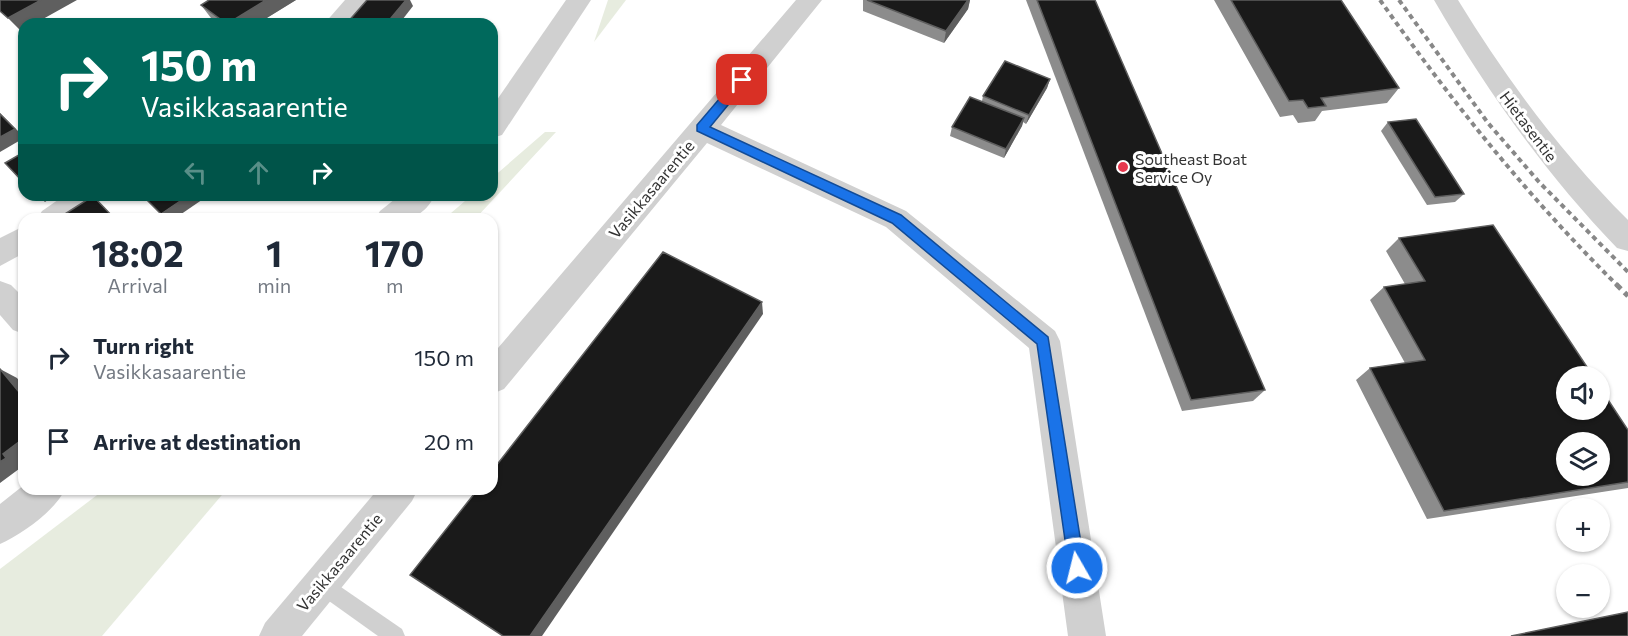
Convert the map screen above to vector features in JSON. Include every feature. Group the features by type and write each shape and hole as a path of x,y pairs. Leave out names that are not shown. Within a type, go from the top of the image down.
{"street":[{"path":"343,18 360,0"},
{"path":"498,119 579,0"},
{"name":"Vasikkasaarentie","path":"498,372 810,0"},
{"name":"Hietasentie","path":"1446,0 1472,46 1525,125 1589,202 1628,239"},
{"path":"701,128 896,219 1044,341 1087,636"},
{"path":"61,213 79,201"},
{"path":"398,213 413,201"},
{"path":"0,254 18,242"},
{"path":"0,294 18,314"},
{"path":"0,526 39,495"},
{"name":"Vasikkasaarentie","path":"278,636 395,495"}],"lane":[{"path":"322,584 395,636"}],"shaded area":[{"path":"608,0 626,0 594,42"},
{"path":"545,132 556,132 498,194 498,173"},
{"path":"465,201 492,201 481,213 451,213"},
{"path":"97,495 222,495 102,636 0,636 0,569"}],"building":[{"path":"0,0 41,0 8,18 0,11"},
{"path":"209,0 266,0 237,18 219,18 201,5"},
{"path":"367,0 406,0 391,18 351,18"},
{"path":"867,0 968,0 946,31"},
{"path":"1037,0 1095,0 1265,390 1191,400"},
{"path":"1231,0 1341,0 1399,88 1321,98 1326,106 1308,108 1303,100 1289,101"},
{"path":"1005,61 1050,79 1029,115 983,96"},
{"path":"970,97 1024,118 1006,149 952,127"},
{"path":"0,114 15,129 0,137"},
{"path":"1416,119 1464,194 1435,197 1388,122"},
{"path":"18,155 18,177 5,163"},
{"path":"85,201 98,201 109,213 66,213"},
{"path":"148,201 180,201 162,213"},
{"path":"1493,225 1586,366 1556,366 1556,420 1610,420 1610,403 1628,430 1628,482 1610,485 1610,432 1556,432 1556,486 1603,486 1444,511 1370,368 1425,360 1384,287 1425,281 1399,238"},
{"path":"663,252 762,302 530,636 503,636 410,575 473,495 498,495 498,463"},
{"path":"0,369 18,391 18,443 3,454 6,458 0,462"},
{"path":"1628,612 1628,636 1511,636 1599,618 1610,618 1610,616"}],"railway":[{"path":"1380,0 1492,148 1553,218 1617,285"},
{"path":"1399,0 1488,123 1539,182 1628,272"},
{"path":"1617,285 1628,296"}],"place":[{"name":"Southeast Boat Service Oy","path":"1123,167"}],"route":[{"path":"742,80 701,128 896,219 1044,341 1077,568"}]}
